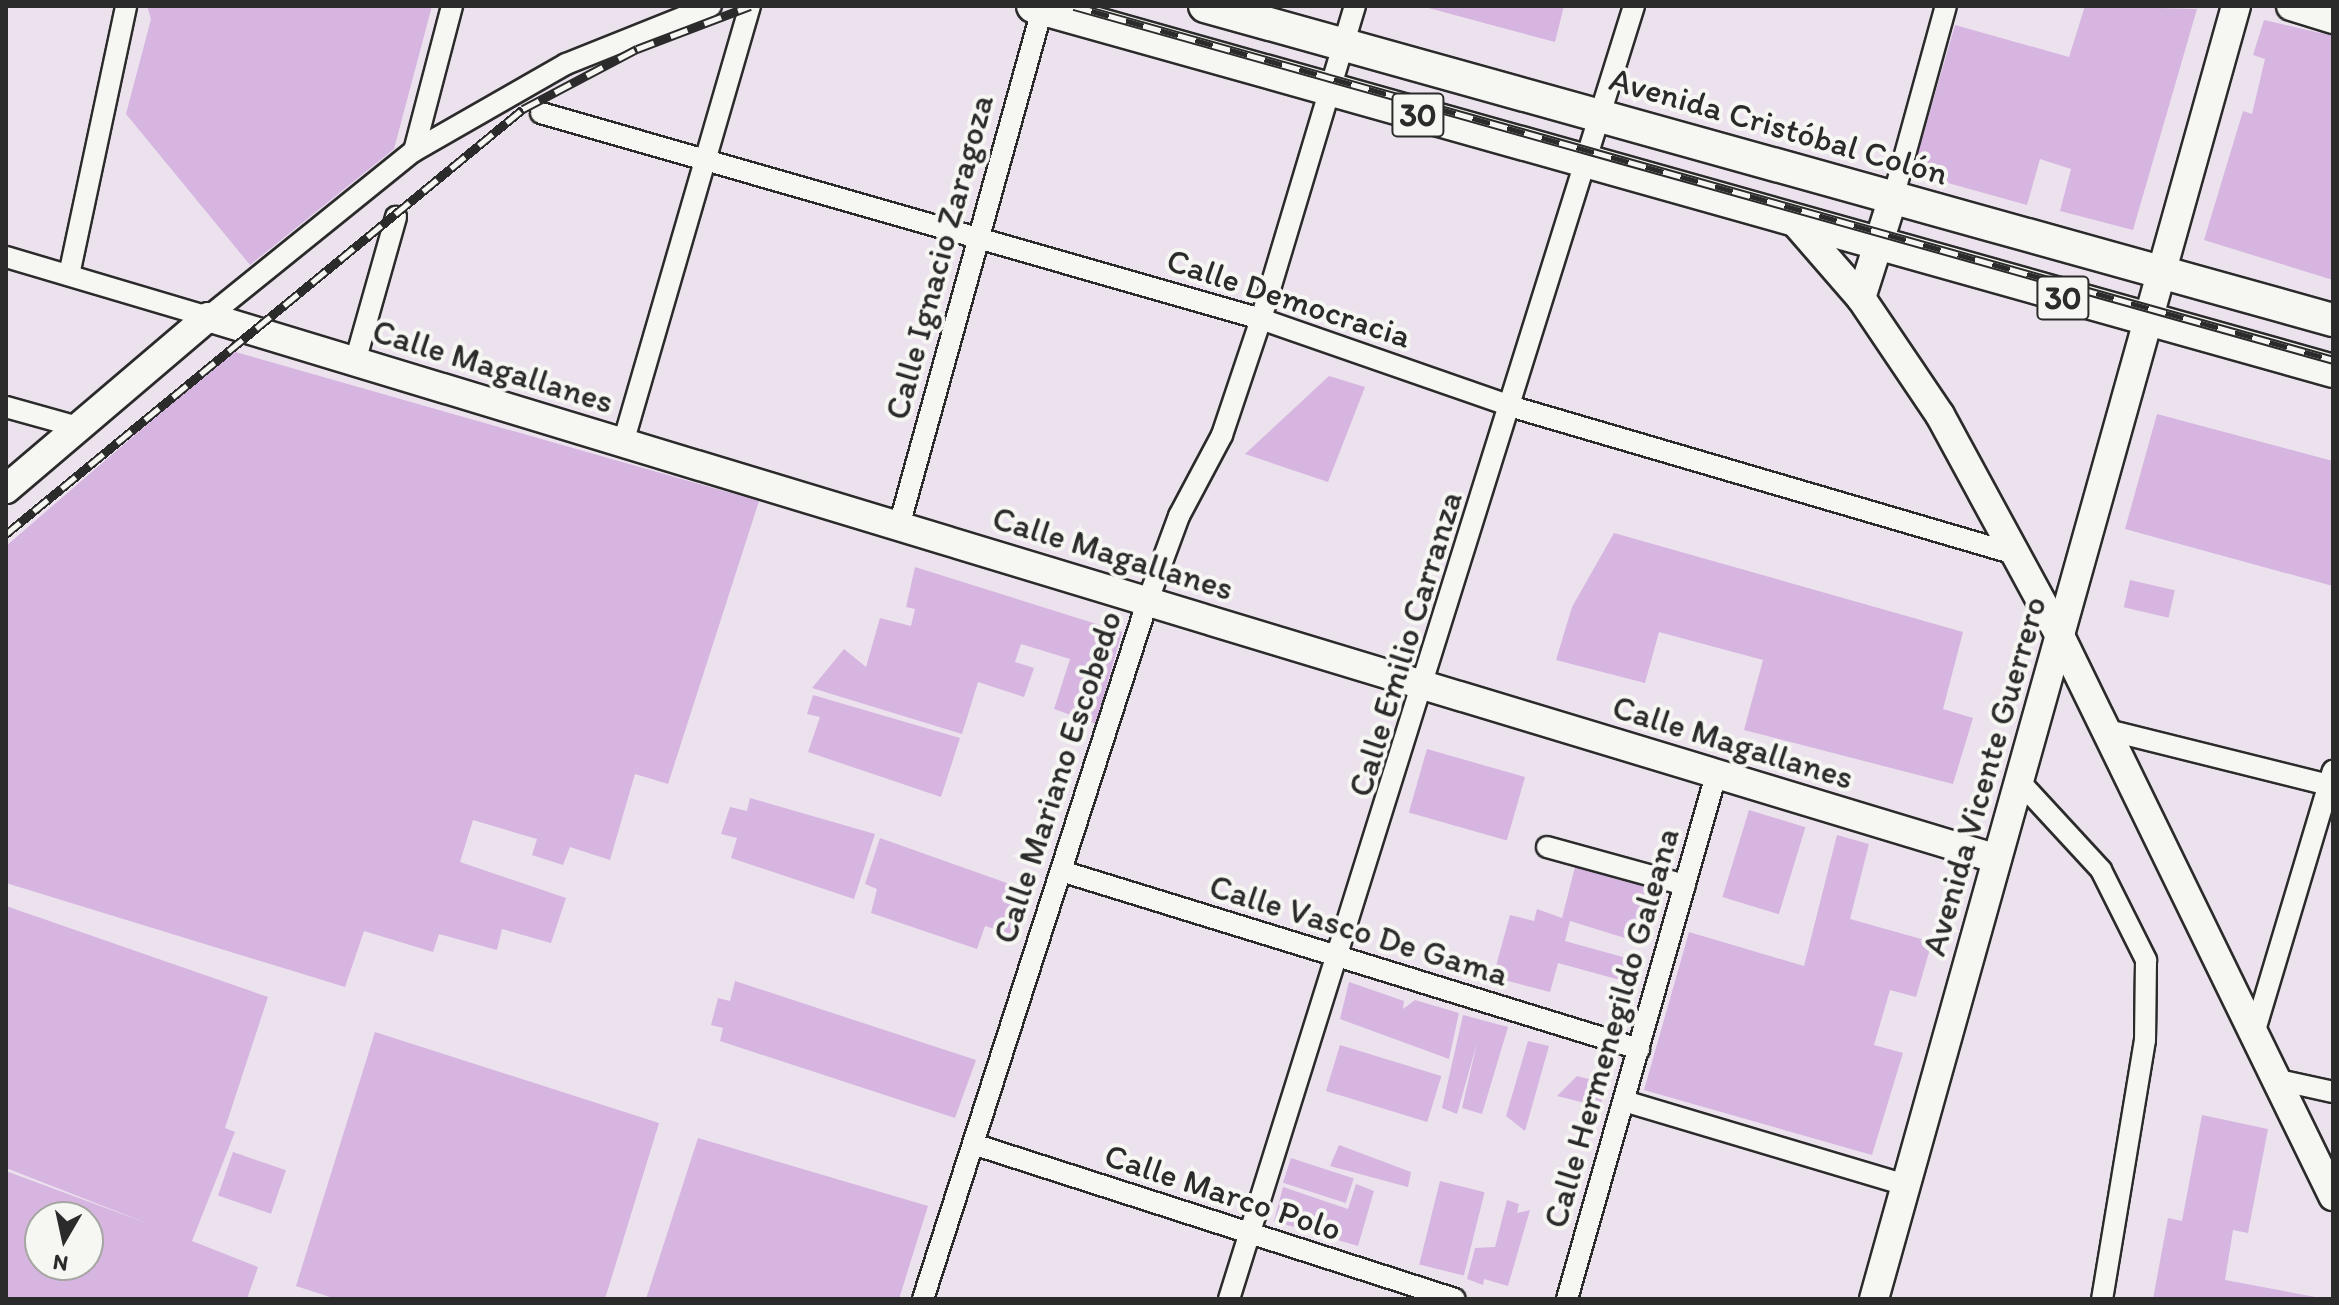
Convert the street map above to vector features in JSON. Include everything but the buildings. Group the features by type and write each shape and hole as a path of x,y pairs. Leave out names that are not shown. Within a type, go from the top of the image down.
{"main road":[{"name":"Avenida Cristóbal Colón","path":"1205,6 1345,42 2333,320"},
{"name":"30","path":"1039,7 1878,247 2333,371"}],"street":[{"path":"69,275 126,6"},
{"path":"414,151 452,6"},
{"path":"6,489 208,317 414,151 566,64 711,6"},
{"path":"623,443 750,6"},
{"name":"Calle Mariano Escobedo","path":"923,1299 1148,600 1179,516 1222,435 1261,319 1355,6"},
{"name":"Calle Emilio Carranza","path":"1229,1299 1341,958 1590,163 1634,6"},
{"path":"1861,298 1893,198 1946,6"},
{"name":"Avenida Vicente Guerrero","path":"1874,1299 2019,781 2153,323 2236,6"},
{"path":"2291,6 2333,19"},
{"name":"Calle Ignacio Zaragoza","path":"899,526 1039,7"},
{"name":"Calle Democracia","path":"541,113 1261,319 1513,407 2015,554"},
{"path":"355,362 396,217"},
{"path":"1794,221 1861,298 1940,415 2061,638 2333,1196"},
{"path":"6,257 208,317"},
{"name":"Calle Magallanes","path":"208,317 1997,859"},
{"path":"6,407 78,427"},
{"path":"2104,729 2332,781 2253,1037"},
{"name":"Calle Hermenegildo Galeana","path":"1567,1299 1716,775"},
{"path":"2019,781 2101,870 2146,960 2145,1040 2102,1299"},
{"path":"1547,847 1685,885"},
{"name":"Calle Vasco De Gama","path":"1061,871 1639,1049"},
{"path":"2274,1079 2333,1092"},
{"path":"1624,1101 1906,1185"},
{"name":"Calle Marco Polo","path":"973,1144 1455,1299"}],"railway":[{"path":"6,534 523,109 637,49 750,6"},
{"path":"1074,6 2333,360"}]}
